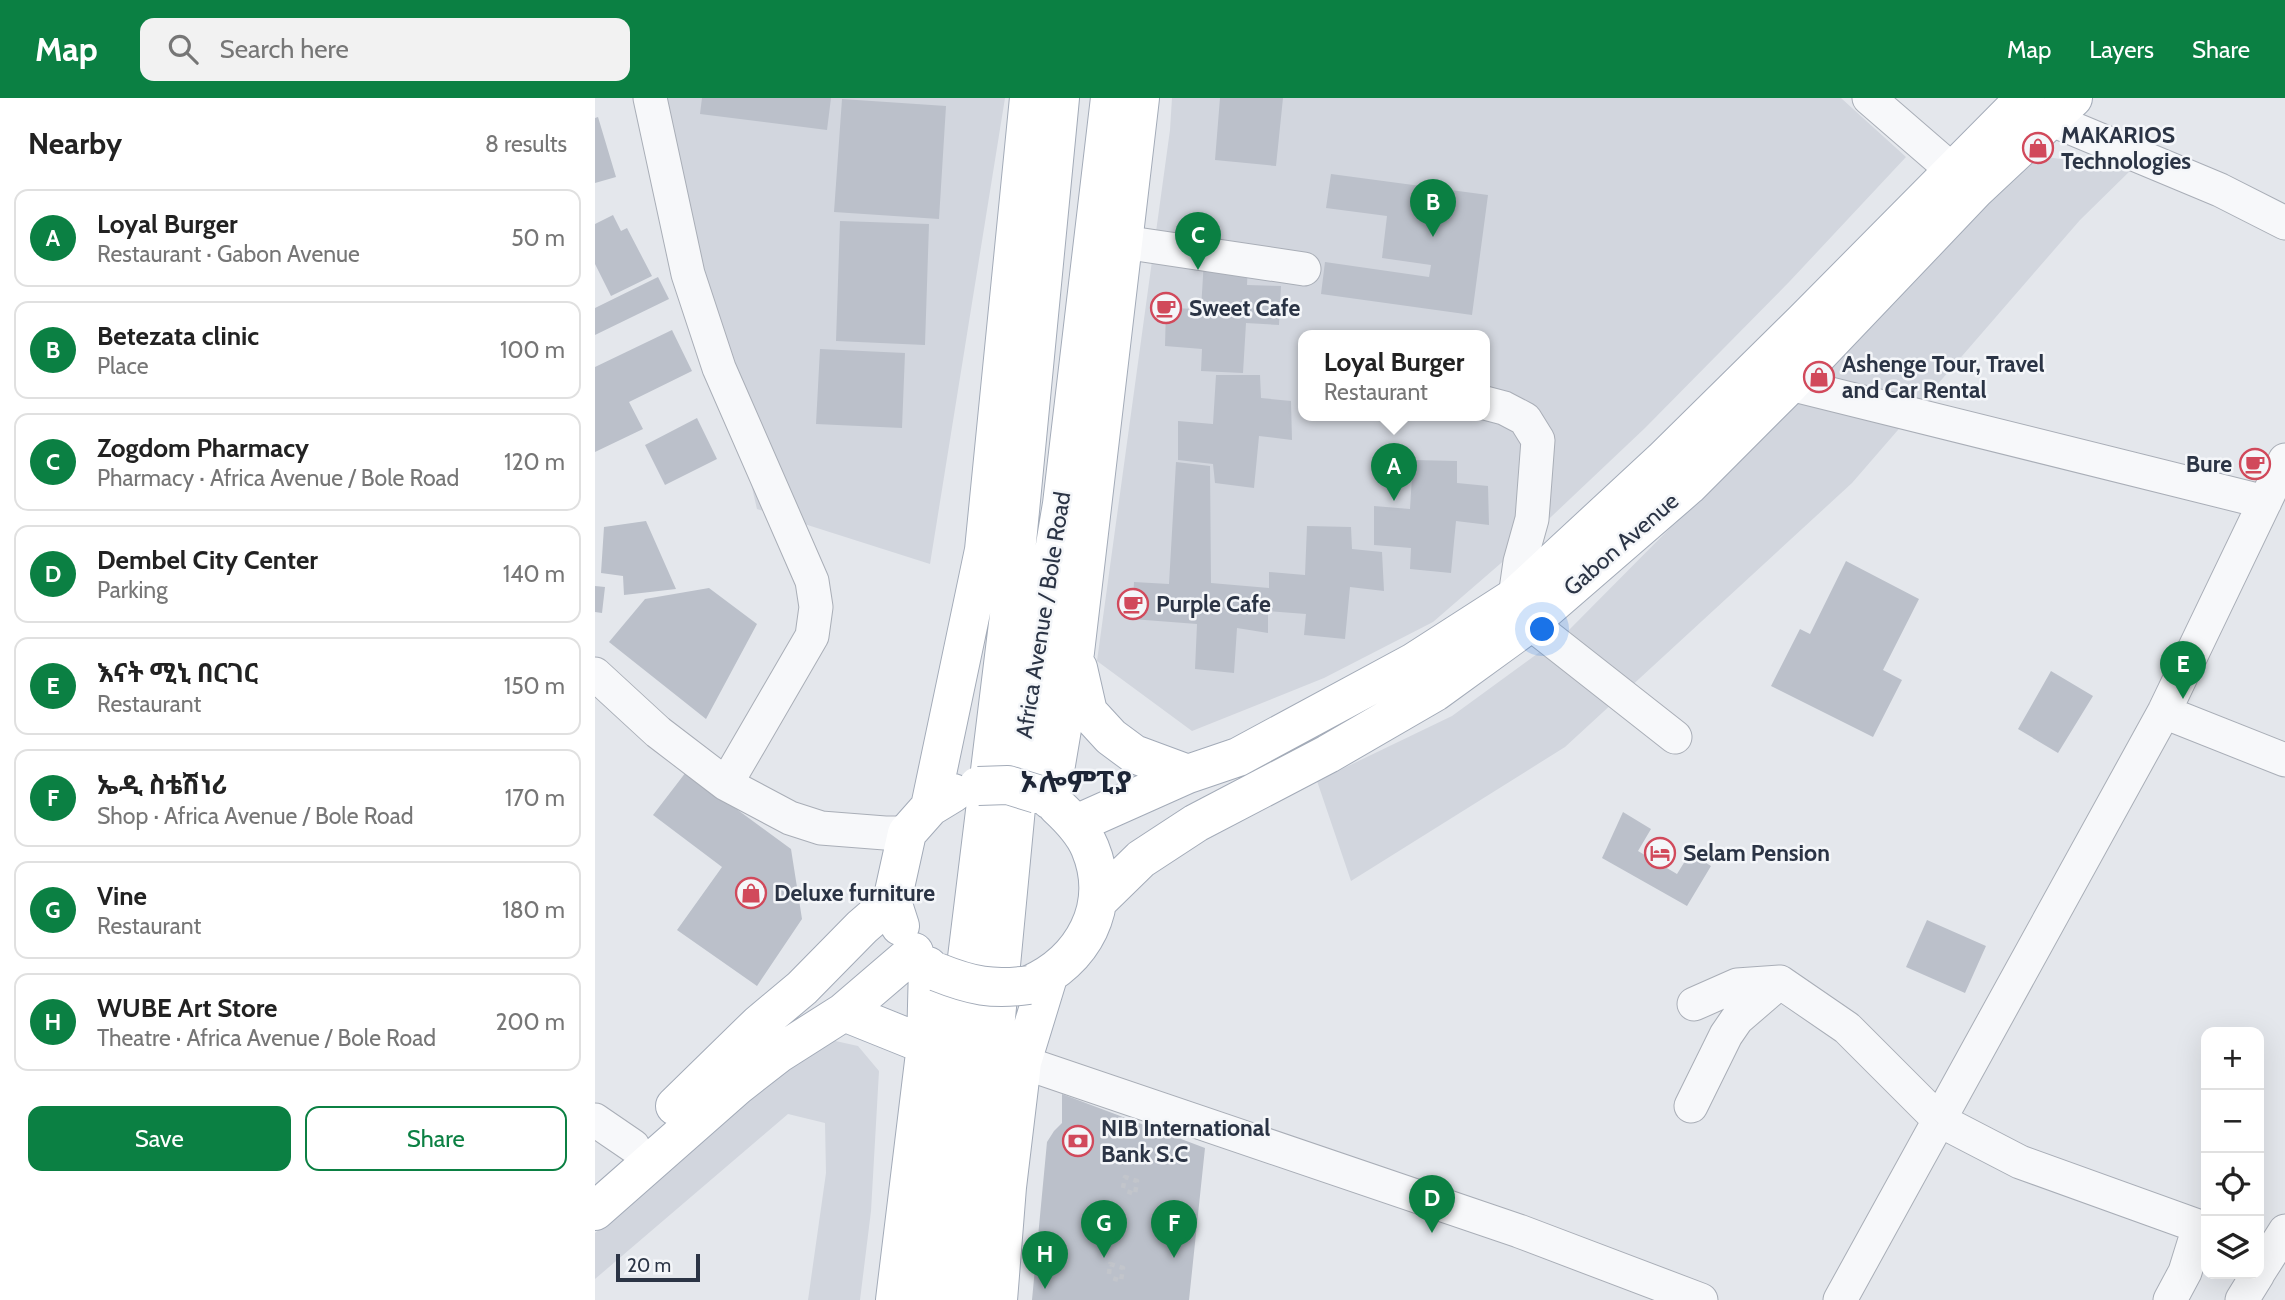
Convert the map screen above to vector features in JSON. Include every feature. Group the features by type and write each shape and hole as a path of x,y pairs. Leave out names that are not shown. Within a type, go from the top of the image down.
{"main road":[{"path":"595,1211 737,1086 802,988 862,927 893,901 919,820 984,550 1029,98"},
{"name":"Africa Avenue / Bole Road","path":"925,1300 1013,583 1060,98"},
{"name":"Africa Avenue / Bole Road","path":"962,1300 995,1028 1023,734 1062,504 1110,98"},
{"path":"1055,806 1140,98"},
{"name":"Gabon Avenue","path":"1675,473 1804,321 1964,180 2042,104"},
{"name":"Gabon Avenue","path":"1098,901 1141,859 1196,823 1328,754 1435,692 1675,473 1790,384 1964,180"},
{"name":"Gabon Avenue","path":"1055,806 1188,774 1238,757 1414,662 1522,610"},
{"path":"1075,652 1088,712 1103,729 1134,754 1188,774"},
{"path":"893,901 900,928 926,964 968,984 1003,989 1046,977 1086,938 1098,901 1097,874 1090,847 1055,806 1008,785 978,786 953,793 919,820"},
{"path":"595,1179 769,1039 844,1012 926,964"},
{"path":"895,1300 926,1045 926,964"},
{"path":"998,1300 1007,1187 1022,1062 1046,977"},
{"path":"844,1012 926,1045"}],"street":[{"path":"650,98 692,286 719,368 812,581 816,607 812,636 726,784"},
{"path":"1870,98 1964,180"},
{"path":"2042,104 2285,223"},
{"path":"1123,242 1304,268"},
{"path":"1790,384 2265,502"},
{"path":"1490,404 1525,419 1538,440 1532,519 1520,562 1522,610 1675,737"},
{"path":"1840,1300 2164,712 2285,460"},
{"path":"595,674 658,732 726,784 790,818 821,828 885,833 919,820"},
{"path":"2164,712 2285,760"},
{"path":"1691,1106 1726,1035 1737,1019 1780,982"},
{"path":"1694,1004 1737,985 1780,982 1847,1028 1939,1120 2020,1162 2201,1227"},
{"path":"1022,1062 1519,1231 1701,1300"},
{"path":"595,1120 633,1146"},
{"path":"2170,1300 2201,1233"},
{"path":"2242,1300 2266,1255"}],"shaded area":[{"path":"661,98 1005,98 930,564 757,509"},
{"path":"1172,98 1841,98 1906,157 1790,281 1645,428 1515,551 1433,622 1324,678 1192,731 1097,661 1170,130"},
{"name":"MAKARIOS Technologies","path":"2032,155 2132,169 2080,220 1852,483 1565,747 1351,881 1317,781 1452,716 1567,632 1792,405"},
{"path":"831,1040 858,1046 879,1071 871,1211 860,1300 808,1300 826,1173 825,1123 788,1114 595,1279 595,1233 777,1075"}],"building":[{"path":"702,98 831,98 827,130 700,114"},
{"path":"1220,98 1283,98 1276,166 1215,160"},
{"path":"842,99 946,106 939,219 834,212"},
{"path":"598,117 616,177 595,183 595,118"},
{"path":"1331,174 1488,195 1472,315 1321,294 1325,262 1429,277 1431,265 1382,258 1387,216 1326,208"},
{"path":"613,215 621,231 627,228 652,276 611,296 595,264 595,224"},
{"path":"840,221 929,224 925,345 836,341"},
{"path":"1204,260 1248,263 1247,285 1281,286 1279,325 1246,323 1243,373 1201,371 1202,349 1165,346 1166,308 1201,309"},
{"path":"658,277 669,299 595,335 595,308"},
{"path":"672,330 692,371 629,402 643,429 595,452 595,367"},
{"path":"820,349 905,353 902,428 816,424"},
{"path":"1216,375 1260,375 1261,398 1291,401 1292,440 1259,436 1254,488 1215,483 1213,464 1178,460 1178,421 1213,424"},
{"path":"697,418 717,459 665,485 645,445"},
{"path":"1413,460 1457,461 1457,483 1488,486 1489,525 1456,521 1451,573 1410,569 1411,548 1374,545 1374,506 1410,509"},
{"path":"1176,462 1210,466 1211,583 1269,588 1269,572 1305,575 1307,526 1351,527 1352,549 1382,552 1384,591 1350,587 1345,639 1304,635 1306,614 1268,611 1268,633 1237,628 1234,673 1195,669 1197,624 1132,619 1134,582 1169,584"},
{"path":"646,521 676,589 624,595 623,576 601,573 604,527"},
{"path":"1846,561 1919,599 1883,670 1902,680 1873,737 1771,686 1800,629 1810,634"},
{"path":"595,586 605,587 602,613 595,612"},
{"path":"709,588 757,624 706,719 609,642 645,599"},
{"path":"2051,671 2093,696 2058,753 2018,729"},
{"name":"Deluxe furniture","path":"686,772 791,849 802,919 757,986 677,930 722,867 653,815"},
{"path":"1623,812 1651,829 1638,851 1677,874 1690,853 1711,866 1687,906 1602,858"},
{"path":"1927,920 1986,946 1965,993 1906,967"},
{"path":"1062,1094 1205,1148 1189,1300 1032,1300 1047,1142 1062,1123"}],"place":[{"name":"MAKARIOS Technologies","path":"2038,148"},
{"name":"Betezata clinic","path":"1433,237"},
{"name":"Zogdom Pharmacy","path":"1198,270"},
{"name":"Sweet Cafe","path":"1166,308"},
{"name":"Ashenge Tour, Travel and Car Rental","path":"1819,377"},
{"name":"Bure","path":"2255,464"},
{"name":"Loyal Burger","path":"1394,501"},
{"name":"Purple Cafe","path":"1133,604"},
{"name":"እናት ሚኒ በርገር","path":"2183,699"},
{"name":"Selam Pension","path":"1660,853"},
{"name":"Deluxe furniture","path":"751,893"},
{"name":"NIB International Bank S.C","path":"1078,1141"},
{"name":"Dembel City Center","path":"1432,1233"},
{"name":"Vine","path":"1104,1258"},
{"name":"ኤዲ ስቴሽነሪ","path":"1174,1258"},
{"name":"WUBE Art Store","path":"1045,1289"}],"district":[{"name":"ኦሎምፒያ","path":"1076,781"}]}
